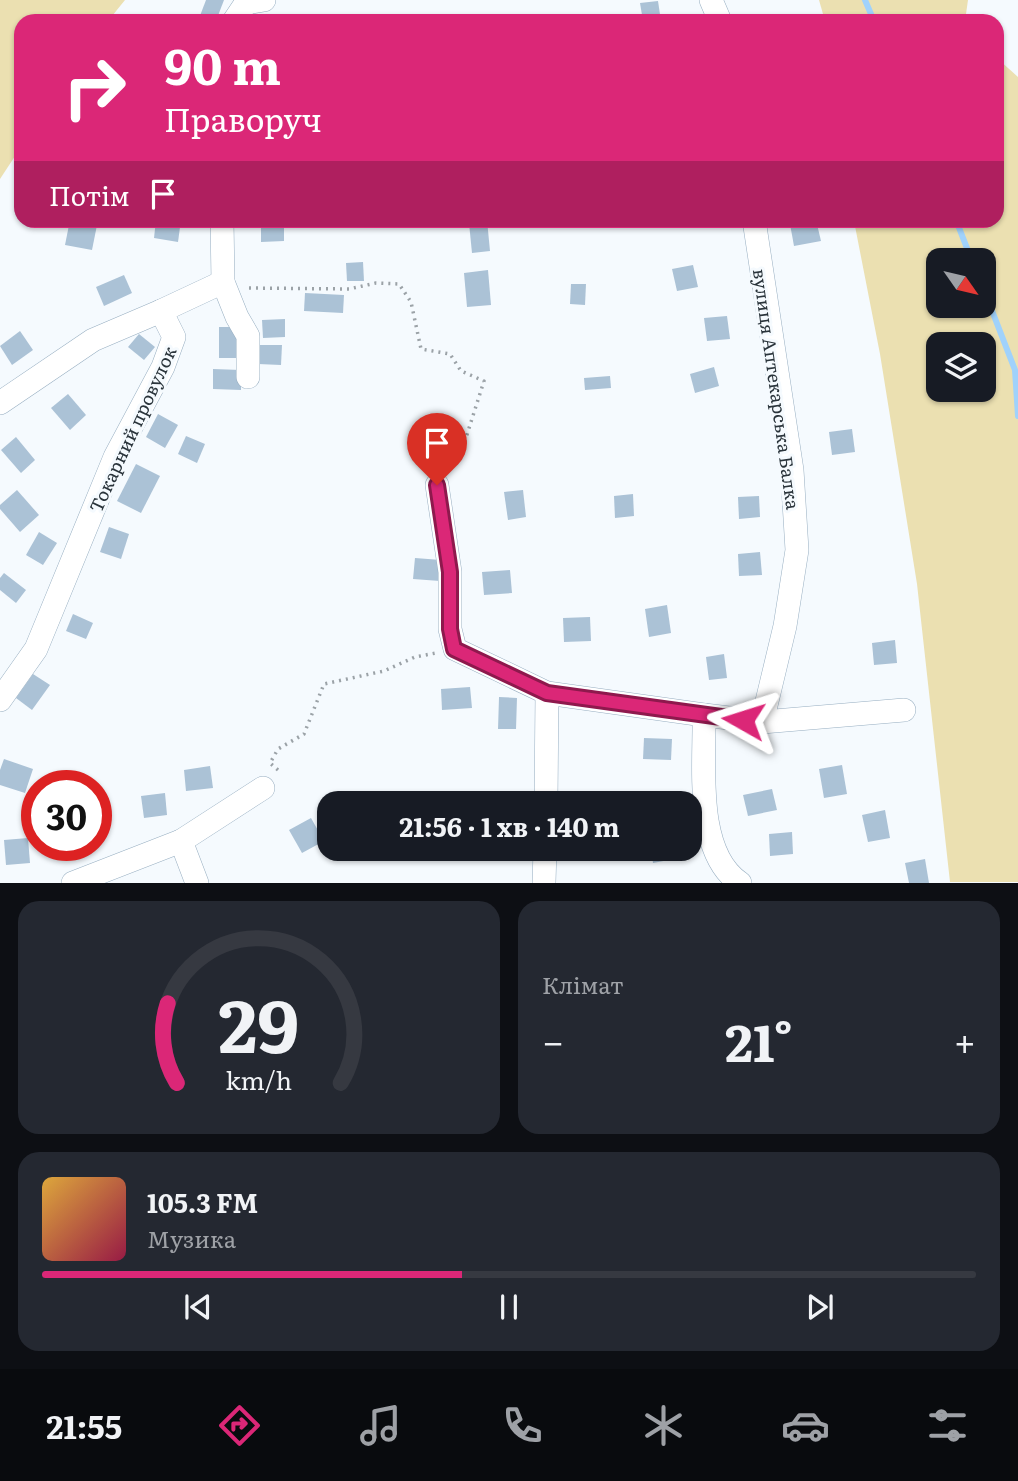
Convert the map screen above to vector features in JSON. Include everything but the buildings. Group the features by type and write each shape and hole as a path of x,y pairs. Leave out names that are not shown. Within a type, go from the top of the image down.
{"street":[{"path":"239,14 246,3 264,0"},
{"path":"222,228 223,282 248,336 248,377"},
{"name":"вулиця Аптекарська Балка","path":"755,228 792,470 797,550 785,626 762,722"},
{"path":"0,404 93,340 223,282"},
{"name":"Токарний провулок","path":"0,700 36,649 115,457 163,367 174,337 160,311"},
{"path":"437,485 450,572 450,629 454,649 547,693 705,715 762,722 904,710"},
{"path":"546,791 547,693"},
{"path":"705,715 708,834 729,875 740,883"},
{"path":"73,883 181,841 263,788"},
{"path":"181,841 197,883"},
{"path":"544,883 545,861"}],"path":[{"path":"223,282 252,289 305,290 399,284 411,302 421,349 450,354 461,372 484,381 464,444 446,466 437,485"},
{"path":"263,788 282,775 270,762 278,748 304,734 324,684 384,671 415,657 454,649"}],"shaded area":[{"path":"0,0 125,0 114,14 14,14 14,158 0,179"},
{"path":"819,0 968,0 966,14 823,14"},
{"path":"1004,64 1018,77 1018,882 950,882 917,584 880,354 855,228 1004,228"}],"waterway":[{"path":"865,0 871,14"},
{"path":"959,228 967,248"},
{"path":"995,318 1015,370 1018,416"}],"route":[{"path":"437,485 450,572 450,629 454,649 547,693 743,720"}]}
